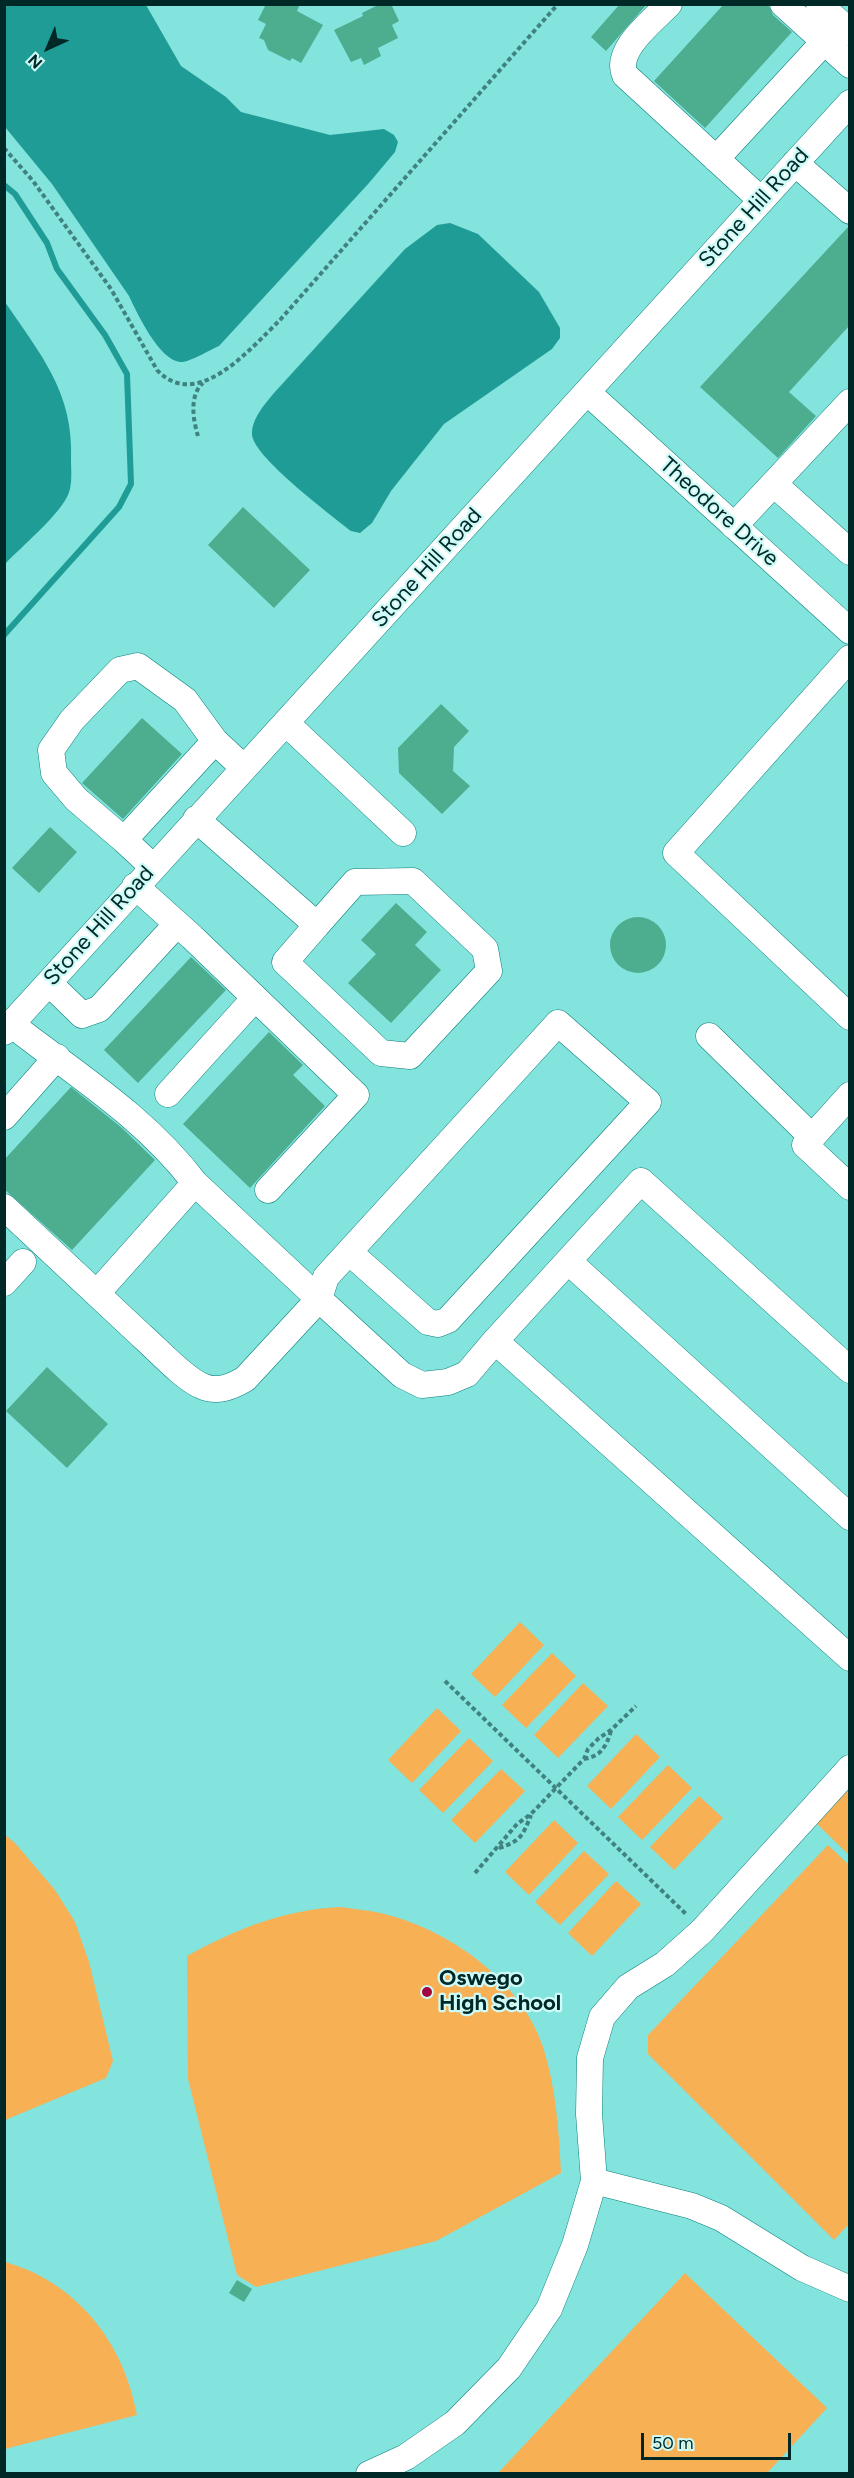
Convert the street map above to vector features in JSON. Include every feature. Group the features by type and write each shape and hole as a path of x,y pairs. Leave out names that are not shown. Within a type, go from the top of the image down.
{"street":[{"path":"669,4 626,51 622,68 630,82 761,200"},
{"path":"783,4 840,27"},
{"path":"819,4 840,27 849,65"},
{"path":"716,159 840,27"},
{"name":"Stone Hill Road","path":"8,1028 849,103"},
{"path":"795,163 849,211"},
{"name":"Theodore Drive","path":"587,392 849,631"},
{"path":"734,526 849,402"},
{"path":"774,484 849,552"},
{"path":"849,658 676,853 849,1017"},
{"path":"153,867 76,799 54,773 51,750 72,720 120,670 138,666 185,700 215,741 244,768"},
{"path":"286,723 402,833"},
{"path":"124,840 215,741"},
{"path":"196,819 317,925"},
{"path":"413,881 485,949 489,971 411,1056 381,1053 285,962 317,925 355,882 413,881"},
{"path":"135,886 356,1095 268,1190"},
{"path":"49,983 82,1015 99,1009 177,924"},
{"path":"168,1094 255,998"},
{"path":"4,1207 175,1366 201,1386 214,1389 230,1388 245,1379 319,1299 326,1277 558,1023 648,1102 448,1320 438,1324 428,1322 349,1252"},
{"path":"8,1028 57,1058 99,1088 175,1157 195,1183 319,1299 402,1375 422,1385 448,1382 467,1374 641,1180 849,1370"},
{"path":"709,1036 812,1137"},
{"path":"4,1117 57,1058"},
{"path":"849,1095 805,1145 849,1188"},
{"path":"97,1293 195,1183"},
{"path":"568,1261 849,1517"},
{"path":"4,1282 23,1263"},
{"path":"495,1341 849,1658"},
{"path":"369,2474 406,2457 455,2424 509,2368 549,2309 575,2245 594,2181 589,2114 590,2058 602,2017 628,1987 665,1964 702,1931 849,1768"},
{"path":"594,2181 692,2206 721,2218 802,2268 849,2289"}],"path":[{"path":"198,436 194,395 197,388 245,353 280,320 558,4"},
{"path":"4,148 33,181 111,289 157,370 167,380 181,385 197,384 209,379"},
{"path":"445,1681 694,1922"},
{"path":"476,1873 517,1824 531,1814 584,1759 588,1749 636,1706"},
{"path":"584,1759 596,1757 607,1746 611,1730"},
{"path":"498,1848 514,1843 524,1833 531,1814"}],"shaded area":[{"path":"4,5 146,5 181,66 226,97 241,112 330,135 384,129 394,135 398,142 395,152 219,346 188,360 180,362 172,359 164,353 150,335 129,296 52,184 5,127"},
{"path":"450,223 478,234 539,292 560,328 560,338 552,349 444,424 391,491 372,523 360,533 351,531 294,485 265,456 255,444 252,434 254,422 274,393 405,249 437,225"},
{"path":"5,302 53,376 61,395 71,436 71,483 69,493 62,505 5,564"},
{"path":"520,1622 544,1645 495,1697 471,1674"},
{"path":"552,1653 576,1676 526,1728 502,1705"},
{"path":"583,1683 608,1706 558,1758 534,1735"},
{"path":"437,1708 461,1731 412,1783 388,1760"},
{"path":"636,1734 660,1757 611,1809 587,1786"},
{"path":"469,1738 493,1761 443,1813 419,1790"},
{"path":"668,1765 692,1788 642,1840 618,1817"},
{"path":"501,1769 525,1791 475,1843 451,1820"},
{"path":"849,1783 849,1855 815,1822"},
{"path":"699,1796 723,1818 674,1870 650,1847"},
{"path":"554,1820 578,1843 529,1895 505,1872"},
{"path":"5,1835 15,1843 55,1890 75,1922 89,1962 113,2061 106,2078 5,2120"},
{"path":"828,1845 850,1866 850,2223 834,2240 648,2054 648,2035"},
{"path":"584,1851 609,1874 560,1925 535,1902"},
{"path":"616,1881 641,1904 592,1956 568,1933"},
{"path":"340,1907 380,1913 431,1931 478,1960 518,2000 543,2047 551,2078 561,2173 436,2241 256,2287 237,2275 188,2079 187,1956 260,1922 299,1912"},
{"path":"5,2262 31,2271 54,2284 75,2300 93,2319 109,2340 121,2364 131,2389 137,2415 5,2449"},
{"path":"685,2273 827,2408 767,2473 498,2473"}],"building":[{"path":"266,4 300,4 297,11 323,25 301,63 292,58 290,61 268,50 264,40 259,38 266,24 258,20"},
{"path":"380,4 391,4 399,21 392,25 398,38 378,48 381,56 364,65 361,58 351,62 334,30 363,16 362,13"},
{"path":"620,4 647,4 606,51 591,37"},
{"path":"724,4 768,4 773,15 792,32 705,128 654,81"},
{"path":"849,226 849,326 789,392 816,416 778,458 700,387"},
{"path":"243,507 310,570 274,608 208,545"},
{"path":"441,704 469,731 454,747 453,771 470,786 442,814 399,773 398,748"},
{"path":"142,718 182,754 123,819 82,783"},
{"path":"50,827 77,852 39,893 12,868"},
{"path":"396,903 427,932 415,945 441,970 391,1023 348,983 376,954 361,940"},
{"path":"638,917 649,919 658,925 664,934 666,945 664,956 658,965 649,971 638,973 627,971 618,965 612,956 610,945 612,934 618,925 627,919"},
{"path":"191,957 226,990 138,1083 104,1050"},
{"path":"269,1032 303,1065 293,1075 325,1106 250,1188 183,1124"},
{"path":"71,1087 122,1128 155,1160 72,1250 4,1189 4,1160"},
{"path":"47,1367 108,1424 67,1468 6,1411"},
{"path":"237,2280 252,2289 244,2302 229,2293"}],"waterway":[{"path":"4,185 15,194 47,243 57,269 105,335 127,374 131,484 119,507 4,635"}],"place":[{"name":"Oswego High School","path":"427,1992"}]}
